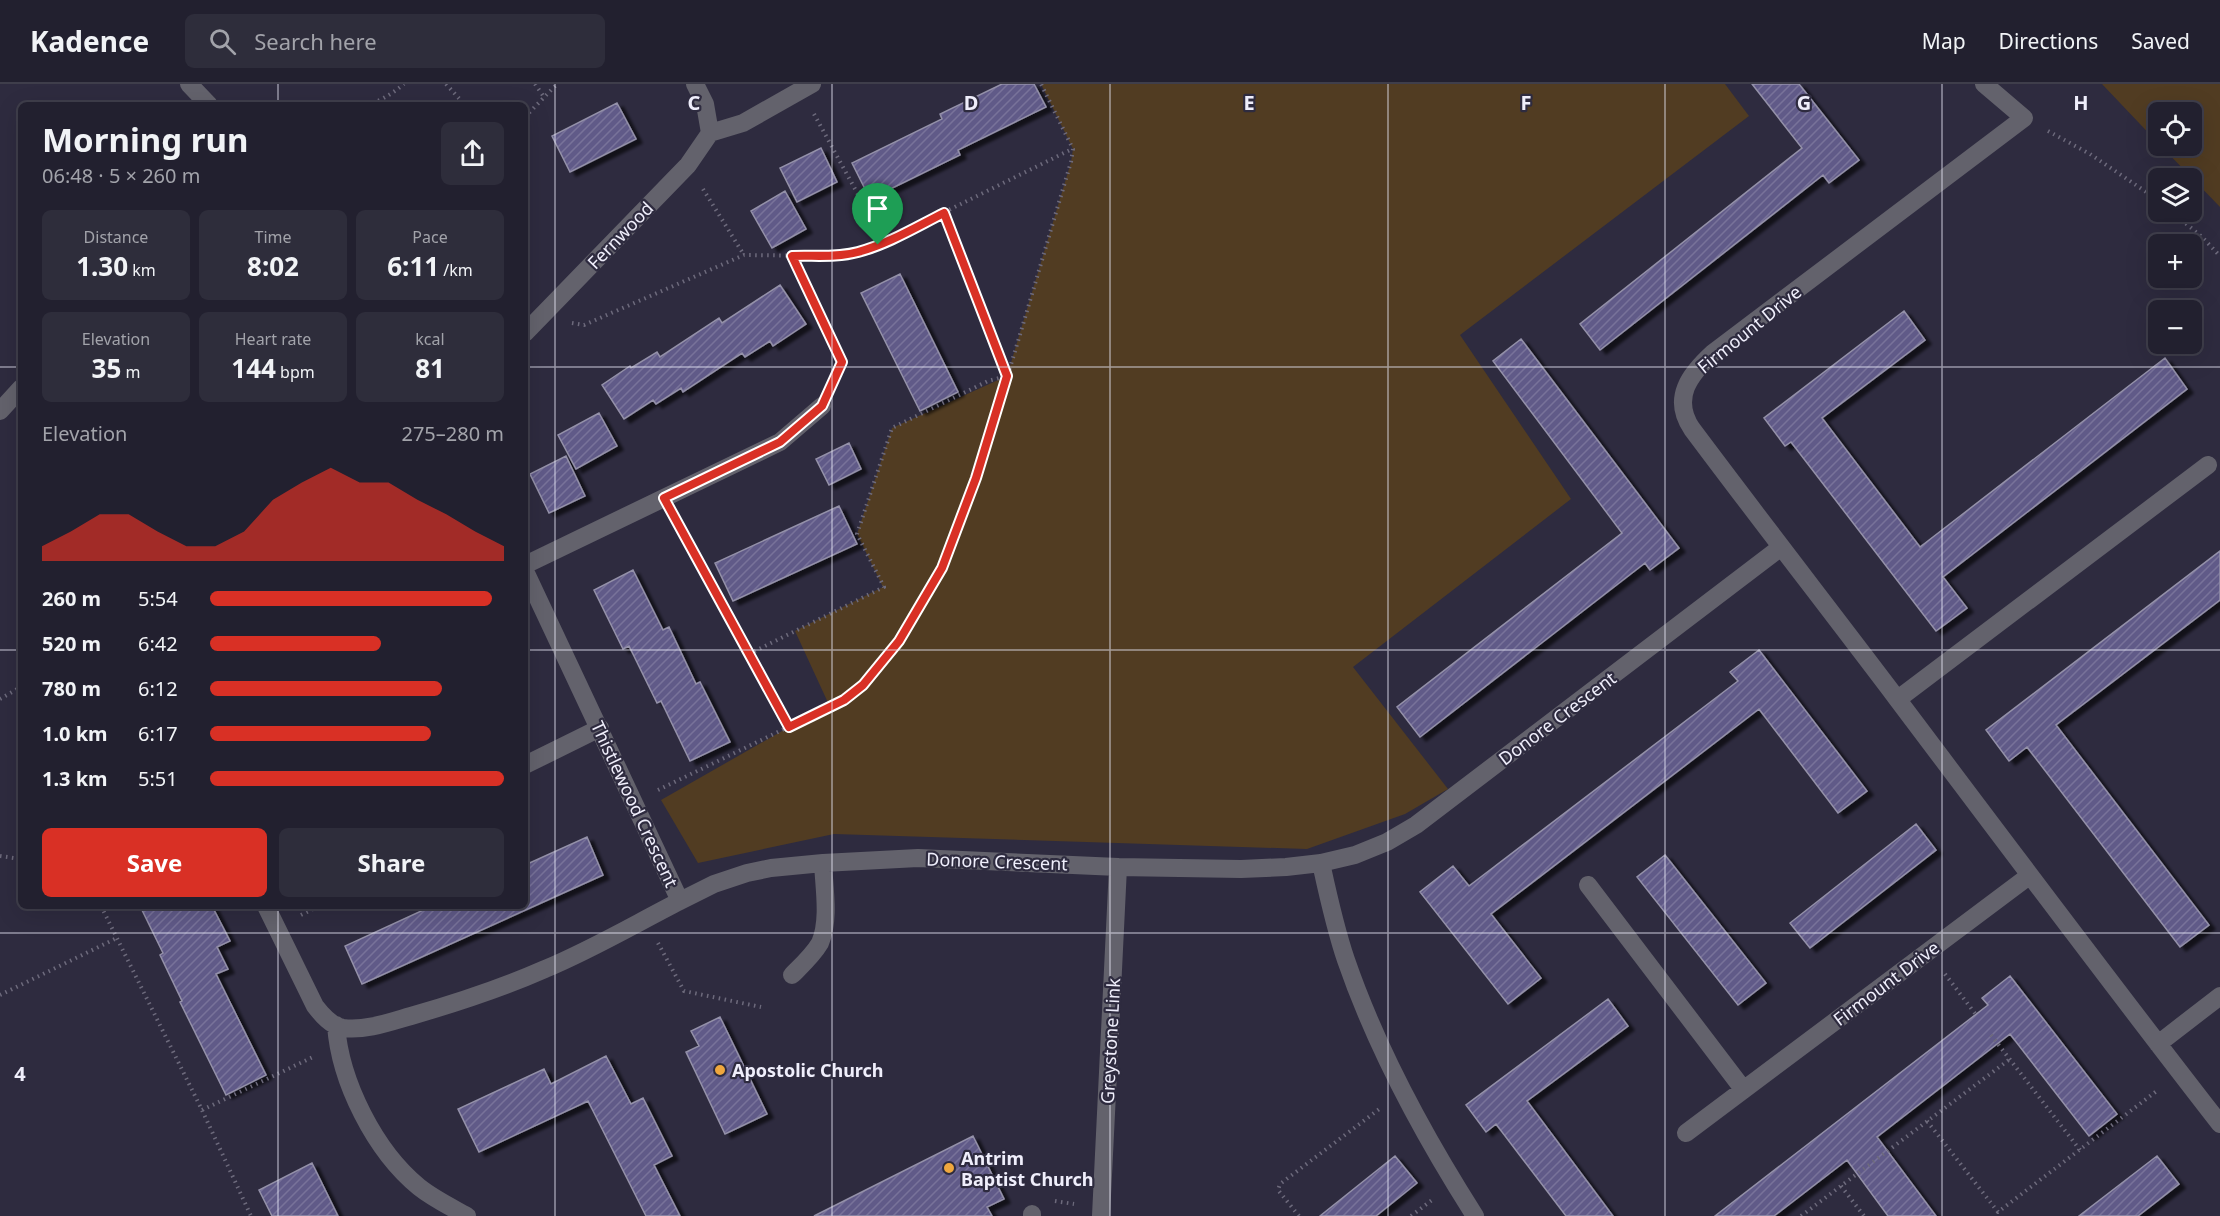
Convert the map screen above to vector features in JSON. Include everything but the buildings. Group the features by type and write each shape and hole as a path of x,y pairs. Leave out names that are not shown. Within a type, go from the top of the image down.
{"street":[{"path":"189,84 206,102"},
{"path":"695,84 705,104 710,133 743,123 807,87"},
{"path":"1984,84 2024,118"},
{"name":"Firmount Drive","path":"2024,118 1713,353 1697,368 1689,381 1683,394 1683,402 1688,423 1780,548 1898,699 2029,876 2220,1124"},
{"name":"Fernwood","path":"528,330 688,165 710,133"},
{"path":"0,411 18,391"},
{"path":"528,564 780,442 822,406"},
{"path":"1898,699 2208,465"},
{"name":"Donore Crescent","path":"680,901 714,884 747,873 771,868 823,863 918,858 1118,867 1241,869 1286,867 1354,855 1387,842 1416,825 1780,548"},
{"name":"Thistlewood Crescent","path":"336,1025 351,1028 387,1023 478,994 546,969 680,901 528,577"},
{"path":"528,764 600,728"},
{"path":"1321,862 1347,962 1372,1025 1434,1152 1475,1216"},
{"path":"792,975 821,941 825,913 823,863"},
{"name":"Greystone Link","path":"1102,1211 1118,867"},
{"name":"Firmount Drive","path":"1686,1133 2029,876"},
{"path":"1588,885 1743,1089"},
{"path":"267,909 309,997 321,1014 336,1025 338,1045 364,1116 376,1138 420,1188 467,1216"},
{"path":"2158,1044 2220,996"}],"path":[{"path":"377,102 404,84"},
{"path":"446,84 462,102"},
{"path":"535,84 544,97"},
{"path":"528,114 557,84"},
{"path":"634,801 844,700 863,685 899,641 942,568 976,478 1071,162 1073,149 1041,84"},
{"path":"807,87 884,242"},
{"path":"2024,118 2090,154 2148,193"},
{"path":"539,319 584,325 744,255 827,256 856,253 884,242 1073,149"},
{"path":"688,165 744,255"},
{"path":"944,213 1007,376"},
{"path":"2184,222 2220,256"},
{"path":"792,256 842,362 822,406"},
{"path":"749,654 884,587 857,534 892,428 988,381 1007,376"},
{"path":"664,498 789,727"},
{"path":"0,699 18,689"},
{"path":"0,856 18,859"},
{"path":"102,909 202,1110 250,1216"},
{"path":"644,919 684,992 760,1007"},
{"path":"0,995 117,938"},
{"path":"1928,952 1977,1016"},
{"path":"1991,1035 2080,1150"},
{"path":"202,1110 338,1045"},
{"path":"1801,1216 2010,1059"},
{"path":"1927,1121 1998,1212 2180,1073"},
{"path":"1299,1216 1278,1190 1280,1184 1403,1091"},
{"path":"1841,1186 1864,1216"},
{"path":"1032,1215 1053,1201 1102,1211"}],"shaded area":[{"path":"1041,84 1725,84 1749,116 1460,335 1571,499 1353,667 1448,789 1405,814 1307,849 834,834 698,863 661,800 789,727 830,707 795,631 883,587 857,534 892,428 1007,376 1073,149"},
{"path":"2102,84 2220,84 2220,207 2202,188 2202,168 2182,168 2171,156 2202,156 2202,102 2148,102 2148,132"}],"place":[{"name":"Apostolic Church","path":"720,1070"},
{"name":"Antrim Baptist Church","path":"949,1168"}],"route":[{"path":"944,213 1007,376 976,478 942,568 899,641 863,685 844,700 789,727 664,498 780,442 822,406 842,362 792,256 856,253 878,245 944,213"}]}
